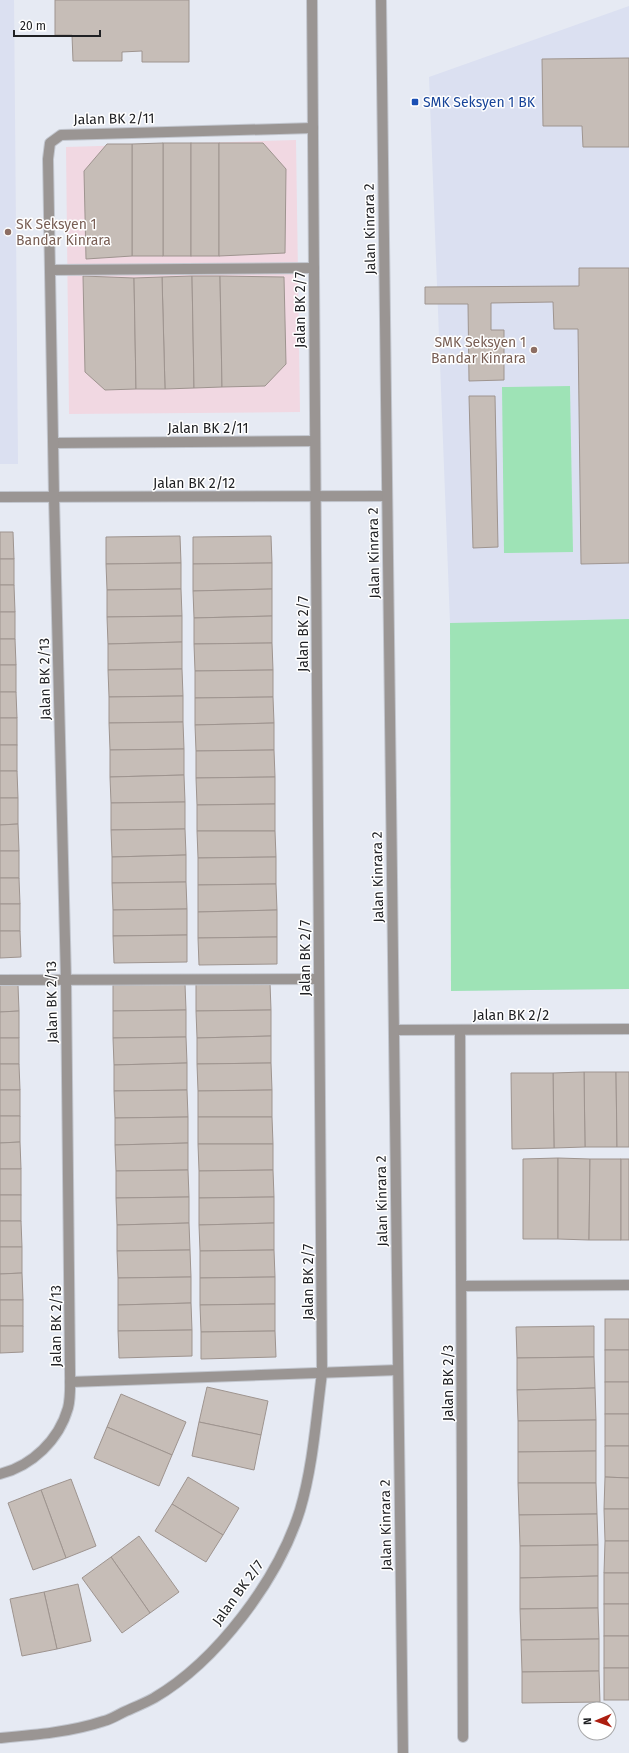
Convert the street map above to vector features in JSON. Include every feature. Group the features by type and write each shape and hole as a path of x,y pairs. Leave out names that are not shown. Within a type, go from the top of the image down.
{"street":[{"name":"Jalan BK 2/7","path":"0,1738 50,1733 105,1721 154,1698 192,1671 227,1634 258,1594 282,1556 299,1511 310,1468 322,1373 312,0"},
{"name":"Jalan Kinrara 2","path":"381,0 403,1753"},
{"name":"Jalan BK 2/11","path":"54,497 48,159 50,143 61,134 313,128"},
{"path":"50,270 314,268"},
{"name":"Jalan BK 2/11","path":"54,443 315,441"},
{"name":"Jalan BK 2/12","path":"0,497 387,496"},
{"name":"Jalan BK 2/13","path":"0,1474 33,1459 55,1435 68,1408 70,1382 66,980 54,497"},
{"path":"0,980 319,979"},
{"name":"Jalan BK 2/2","path":"394,1030 629,1029"},
{"name":"Jalan BK 2/3","path":"460,1030 463,1736"},
{"path":"462,1286 629,1285"},
{"path":"70,1382 398,1370"}],"shaded area":[{"name":"SK Seksyen 1 Bandar Kinrara","path":"0,0 14,0 18,464 0,464"},
{"name":"SMK Seksyen 1 Bandar Kinrara","path":"629,6 629,989 451,991 450,623 429,77"},
{"path":"296,140 300,412 69,414 66,147"}],"green space":[{"path":"570,386 573,552 504,553 502,387"},
{"path":"629,619 629,989 451,991 450,623"}],"building":[{"path":"55,0 189,0 189,62 142,62 142,51 122,52 122,61 73,61 72,35 55,35"},
{"path":"629,58 629,147 583,147 582,126 543,126 542,59"},
{"path":"163,143 191,143 191,256 163,256"},
{"path":"163,143 163,256 132,256 132,144"},
{"path":"191,143 219,143 219,256 191,256"},
{"path":"219,143 263,143 286,169 285,253 219,256"},
{"path":"107,144 132,144 132,256 86,259 84,171"},
{"path":"579,268 629,268 629,563 581,564 578,329 554,329 553,302 491,303 491,330 504,330 504,380 469,381 468,304 425,304 425,287 579,286"},
{"path":"83,276 134,278 136,389 105,390 85,372"},
{"path":"192,276 194,388 165,389 162,277"},
{"path":"192,276 220,276 222,387 194,388"},
{"path":"220,276 284,277 286,364 265,386 222,387"},
{"path":"162,277 165,389 136,389 134,278"},
{"path":"469,396 495,396 498,547 473,548"},
{"path":"0,532 13,532 14,559 0,559"},
{"path":"180,536 181,563 106,564 106,537"},
{"path":"271,536 272,563 193,564 193,537"},
{"path":"0,559 14,559 14,585 0,585"},
{"path":"181,563 181,589 107,590 106,564"},
{"path":"272,563 272,589 193,591 193,564"},
{"path":"0,585 14,585 15,612 0,612"},
{"path":"181,589 182,616 107,617 107,590"},
{"path":"272,589 272,616 194,618 193,591"},
{"path":"0,612 15,612 15,639 0,639"},
{"path":"182,616 182,642 108,644 107,617"},
{"path":"272,616 272,643 194,644 194,618"},
{"path":"0,639 15,639 16,665 0,665"},
{"path":"182,642 182,669 108,670 108,644"},
{"path":"272,643 273,670 195,671 194,644"},
{"path":"0,665 16,665 16,692 0,692"},
{"path":"182,669 183,696 109,697 108,670"},
{"path":"273,670 273,697 195,698 195,671"},
{"path":"0,692 16,692 17,718 0,718"},
{"path":"183,696 183,722 109,723 109,697"},
{"path":"273,697 274,723 195,725 195,698"},
{"path":"0,718 17,718 17,745 0,745"},
{"path":"183,722 184,749 110,750 109,723"},
{"path":"274,723 274,750 196,751 195,725"},
{"path":"0,745 17,745 17,771 0,771"},
{"path":"184,749 184,775 110,777 110,750"},
{"path":"274,750 275,777 196,778 196,751"},
{"path":"0,771 17,771 18,798 0,798"},
{"path":"184,775 185,802 111,803 110,777"},
{"path":"275,777 275,804 197,805 196,778"},
{"path":"0,798 18,798 18,824 0,825"},
{"path":"185,802 185,829 111,830 111,803"},
{"path":"275,804 275,831 197,831 197,805"},
{"path":"18,824 19,851 0,851 0,825"},
{"path":"185,829 186,855 112,857 111,830"},
{"path":"197,831 275,831 276,857 198,858"},
{"path":"0,851 19,851 19,878 0,878"},
{"path":"186,855 186,882 112,883 112,857"},
{"path":"276,857 276,884 198,885 198,858"},
{"path":"0,878 19,878 20,904 0,904"},
{"path":"186,882 187,909 113,910 112,883"},
{"path":"276,884 277,910 198,912 198,885"},
{"path":"0,904 20,904 20,931 0,931"},
{"path":"187,909 187,935 113,936 113,910"},
{"path":"277,910 277,937 198,938 198,912"},
{"path":"0,931 20,931 21,957 0,958"},
{"path":"187,935 187,962 114,963 113,936"},
{"path":"277,937 277,964 199,965 198,938"},
{"path":"270,983 271,1010 196,1011 196,984"},
{"path":"185,984 186,1010 113,1011 113,985"},
{"path":"0,985 18,985 19,1011 0,1012"},
{"path":"186,1010 186,1037 113,1038 113,1011"},
{"path":"271,1010 271,1036 197,1038 196,1011"},
{"path":"19,1011 19,1038 0,1038 0,1012"},
{"path":"271,1036 271,1063 197,1064 197,1038"},
{"path":"186,1037 187,1063 114,1065 113,1038"},
{"path":"0,1038 19,1038 19,1064 0,1064"},
{"path":"187,1063 187,1090 114,1091 114,1065"},
{"path":"271,1063 272,1090 198,1091 197,1064"},
{"path":"0,1064 19,1064 20,1090 0,1090"},
{"path":"584,1072 616,1072 617,1147 585,1147"},
{"path":"584,1072 585,1147 554,1148 553,1073"},
{"path":"616,1072 629,1072 629,1147 617,1147"},
{"path":"511,1073 553,1073 554,1148 512,1149"},
{"path":"0,1090 20,1090 20,1116 0,1116"},
{"path":"187,1090 188,1117 115,1118 114,1091"},
{"path":"272,1090 272,1117 198,1117 198,1091"},
{"path":"0,1116 20,1116 20,1142 0,1143"},
{"path":"188,1117 188,1143 115,1145 115,1118"},
{"path":"198,1117 272,1117 273,1144 198,1144"},
{"path":"20,1142 21,1169 0,1169 0,1143"},
{"path":"188,1143 188,1170 116,1171 115,1145"},
{"path":"198,1144 273,1144 273,1170 199,1171"},
{"path":"558,1158 558,1239 523,1239 523,1159"},
{"path":"558,1158 590,1159 589,1240 558,1239"},
{"path":"590,1159 621,1159 621,1240 589,1240"},
{"path":"621,1159 629,1159 629,1240 621,1240"},
{"path":"0,1169 21,1169 21,1195 0,1195"},
{"path":"188,1170 189,1197 116,1198 116,1171"},
{"path":"273,1170 274,1197 199,1198 199,1171"},
{"path":"0,1195 21,1195 21,1221 0,1221"},
{"path":"189,1197 189,1223 117,1225 116,1198"},
{"path":"274,1197 274,1223 199,1225 199,1198"},
{"path":"0,1221 21,1221 22,1247 0,1247"},
{"path":"189,1223 190,1250 117,1251 117,1225"},
{"path":"274,1223 274,1250 200,1251 199,1225"},
{"path":"0,1247 22,1247 22,1273 0,1274"},
{"path":"190,1250 191,1277 118,1278 117,1251"},
{"path":"274,1250 275,1277 200,1278 200,1251"},
{"path":"22,1273 23,1300 0,1300 0,1274"},
{"path":"191,1277 191,1303 118,1305 118,1278"},
{"path":"275,1277 275,1304 200,1305 200,1278"},
{"path":"0,1300 23,1300 23,1326 0,1326"},
{"path":"191,1303 192,1330 118,1331 118,1305"},
{"path":"275,1304 275,1331 201,1332 200,1305"},
{"path":"605,1319 629,1319 629,1350 605,1350"},
{"path":"0,1326 23,1326 23,1352 0,1353"},
{"path":"594,1326 594,1357 517,1358 516,1327"},
{"path":"192,1330 192,1356 119,1358 118,1331"},
{"path":"275,1331 276,1357 201,1359 201,1332"},
{"path":"605,1350 629,1350 629,1382 605,1382"},
{"path":"594,1357 595,1388 517,1390 517,1358"},
{"path":"605,1382 629,1382 629,1414 605,1414"},
{"path":"207,1387 268,1401 261,1435 199,1422"},
{"path":"595,1388 596,1420 518,1421 517,1390"},
{"path":"121,1394 186,1422 172,1455 107,1427"},
{"path":"605,1414 629,1414 629,1446 605,1446"},
{"path":"596,1420 596,1451 518,1452 518,1421"},
{"path":"199,1422 261,1435 254,1470 192,1456"},
{"path":"107,1427 172,1455 159,1486 94,1458"},
{"path":"605,1446 629,1446 629,1478 605,1477"},
{"path":"596,1451 596,1483 518,1483 518,1452"},
{"path":"188,1477 239,1508 223,1535 172,1504"},
{"path":"605,1477 629,1478 629,1509 604,1509"},
{"path":"71,1479 96,1546 66,1558 41,1490"},
{"path":"518,1483 596,1483 597,1514 519,1515"},
{"path":"41,1490 66,1558 33,1570 8,1503"},
{"path":"172,1504 223,1535 206,1562 155,1531"},
{"path":"604,1509 629,1509 629,1541 605,1541"},
{"path":"597,1514 598,1545 520,1546 519,1515"},
{"path":"139,1536 179,1592 150,1613 111,1557"},
{"path":"605,1541 629,1541 629,1573 604,1573"},
{"path":"598,1545 598,1576 520,1578 520,1546"},
{"path":"111,1557 150,1613 122,1633 82,1578"},
{"path":"604,1573 629,1573 629,1604 604,1604"},
{"path":"598,1576 598,1608 520,1609 520,1578"},
{"path":"78,1584 91,1641 57,1649 44,1592"},
{"path":"44,1592 57,1649 22,1656 10,1599"},
{"path":"604,1604 629,1604 629,1636 604,1636"},
{"path":"598,1608 599,1639 521,1640 520,1609"},
{"path":"604,1636 629,1636 629,1668 604,1668"},
{"path":"599,1639 599,1671 522,1672 521,1640"},
{"path":"604,1668 629,1668 629,1700 604,1700"},
{"path":"599,1671 600,1701 522,1703 522,1672"}],"place":[{"name":"SMK Seksyen 1 BK","path":"415,102"},
{"name":"SK Seksyen 1 Bandar Kinrara","path":"8,232"},
{"name":"SMK Seksyen 1 Bandar Kinrara","path":"534,350"}]}
